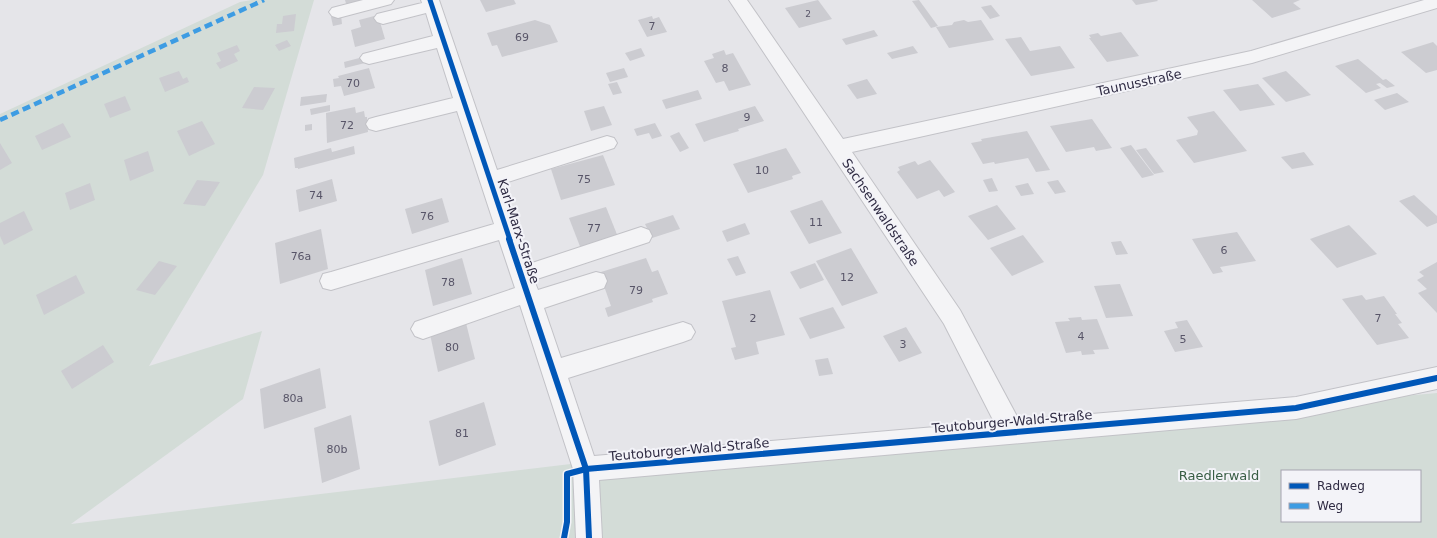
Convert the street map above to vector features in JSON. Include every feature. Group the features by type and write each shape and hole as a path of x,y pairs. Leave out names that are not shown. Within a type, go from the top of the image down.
{"street":[{"path":"338,12 385,0"},
{"name":"Sachsenwaldstraße","path":"738,0 952,317 1012,432"},
{"name":"Taunusstraße","path":"838,148 1252,57 1437,2"},
{"path":"383,18 431,3"},
{"name":"Karl-Marx-Straße","path":"431,3 586,469 589,538"},
{"path":"369,58 444,40"},
{"path":"376,124 464,102"},
{"path":"490,180 607,143"},
{"path":"375,254 504,222"},
{"path":"331,281 504,222"},
{"path":"423,329 527,290 641,236"},
{"path":"527,290 596,281"},
{"path":"554,371 683,332"},
{"name":"Teutoburger-Wald-Straße","path":"586,469 1296,408 1437,378"}],"green space":[{"name":"Raedlerwald","path":"252,0 314,0 263,175 149,366 262,331 243,399 71,524 579,463 602,468 1437,393 1437,538 0,538 0,114 240,2"}],"building":[{"path":"345,0 372,0 347,7"},
{"path":"480,0 514,0 516,4 486,12"},
{"path":"818,0 832,19 799,28 785,8"},
{"path":"919,0 938,26 931,28 912,1"},
{"path":"1132,0 1157,0 1158,1 1136,5"},
{"path":"1252,0 1300,0 1293,3 1301,9 1272,18"},
{"path":"991,5 1000,16 990,19 981,7"},
{"path":"296,14 294,31 276,33 277,24 282,24 283,16"},
{"path":"341,15 342,24 333,26 331,17"},
{"path":"378,15 385,39 355,47 351,30 361,27 359,20"},
{"path":"652,16 653,19 659,17 667,32 647,37 638,20"},
{"path":"535,20 550,25 558,42 502,57 497,45 492,46 487,33"},
{"path":"964,20 968,22 981,20 994,40 949,48 936,27 952,25 954,22"},
{"path":"874,30 878,36 846,45 842,39"},
{"path":"1121,32 1139,56 1107,62 1089,38 1091,38 1089,35 1098,33 1101,36"},
{"path":"1021,37 1030,51 1060,46 1075,68 1031,76 1005,39"},
{"path":"287,40 291,46 279,51 275,45"},
{"path":"1433,42 1437,46 1437,70 1426,73 1401,52"},
{"path":"237,45 240,51 234,54 238,61 220,69 216,63 221,61 217,53"},
{"path":"913,46 918,53 892,59 887,53"},
{"path":"641,48 645,56 630,61 625,53"},
{"path":"724,50 726,55 733,53 751,85 729,91 724,81 716,83 704,61 714,58 712,54"},
{"path":"367,56 369,62 345,68 344,62"},
{"path":"1358,59 1383,80 1386,79 1395,86 1387,88 1380,83 1376,84 1381,88 1366,93 1335,66"},
{"path":"369,68 375,88 344,96 341,86 334,87 333,79 339,78 338,76"},
{"path":"624,68 628,77 610,82 606,73"},
{"path":"179,71 183,79 187,77 189,82 165,92 159,78"},
{"path":"1286,71 1311,95 1286,102 1262,78"},
{"path":"867,79 877,94 857,99 847,85"},
{"path":"617,82 622,93 613,95 608,84"},
{"path":"1258,84 1275,105 1240,111 1223,90"},
{"path":"254,87 275,88 263,110 242,108"},
{"path":"698,90 702,99 666,109 662,100"},
{"path":"1397,93 1409,102 1385,110 1374,100"},
{"path":"327,94 326,102 300,106 301,97"},
{"path":"125,96 131,110 110,118 104,104"},
{"path":"330,105 330,111 311,115 310,109"},
{"path":"604,106 612,125 591,131 584,111"},
{"path":"755,106 764,121 704,142 695,124"},
{"path":"355,107 356,113 364,111 365,117 367,117 368,132 327,143 326,113"},
{"path":"1214,111 1247,151 1194,163 1176,140 1197,135 1198,131 1187,117"},
{"path":"1092,119 1112,148 1096,151 1094,147 1066,152 1050,126"},
{"path":"202,121 215,144 189,156 177,131"},
{"path":"63,123 71,137 42,150 35,136"},
{"path":"655,123 662,136 652,139 649,133 637,136 634,129"},
{"path":"312,124 312,130 305,131 305,125"},
{"path":"1027,131 1050,170 1036,172 1028,158 995,164 994,162 983,164 971,143 982,141 981,139"},
{"path":"679,132 689,148 680,152 670,136"},
{"path":"0,143 12,163 0,170"},
{"path":"1131,145 1154,175 1142,178 1120,148"},
{"path":"354,146 355,154 298,169 295,168 294,158 331,148 332,152"},
{"path":"786,148 801,173 792,176 793,179 748,193 733,164"},
{"path":"1146,148 1164,172 1154,174 1136,150"},
{"path":"148,151 154,171 130,181 124,160"},
{"path":"1304,152 1314,165 1292,169 1281,157"},
{"path":"603,155 615,185 561,200 551,169"},
{"path":"930,160 955,192 944,197 939,190 917,199 897,172 900,170 898,167 915,161 918,165"},
{"path":"992,178 998,191 989,192 983,180"},
{"path":"332,179 337,201 299,212 296,190"},
{"path":"197,180 220,182 205,206 183,204"},
{"path":"1058,180 1066,192 1055,194 1047,182"},
{"path":"90,183 95,200 70,210 65,193"},
{"path":"1028,183 1034,194 1021,196 1015,186"},
{"path":"1414,195 1437,216 1437,223 1427,227 1399,201"},
{"path":"442,198 449,222 412,234 405,209"},
{"path":"822,200 842,233 809,244 790,211"},
{"path":"997,205 1016,229 988,240 968,216"},
{"path":"606,207 618,237 581,249 569,218"},
{"path":"24,211 33,230 4,245 0,236 0,223"},
{"path":"673,215 680,229 652,238 645,224"},
{"path":"745,223 750,234 727,242 722,231"},
{"path":"1349,225 1377,254 1337,268 1310,239"},
{"path":"321,229 328,269 280,284 275,243"},
{"path":"1237,232 1256,261 1220,267 1223,272 1213,274 1192,239"},
{"path":"1023,235 1044,262 1012,276 990,248"},
{"path":"1121,241 1128,254 1116,255 1111,242"},
{"path":"851,248 878,293 842,306 816,261"},
{"path":"738,256 746,273 736,276 727,259"},
{"path":"462,258 472,294 433,306 425,270"},
{"path":"646,258 652,272 658,270 668,294 652,299 653,302 608,317 605,308 611,306 601,272"},
{"path":"159,261 177,266 155,295 136,290"},
{"path":"1437,262 1437,313 1418,293 1427,289 1417,280 1424,276 1419,272"},
{"path":"815,263 824,280 800,289 790,272"},
{"path":"76,275 85,293 44,315 36,295"},
{"path":"1120,284 1133,316 1106,318 1094,286"},
{"path":"770,290 785,335 756,342 759,354 735,360 731,348 736,347 722,301"},
{"path":"1362,295 1366,300 1384,296 1402,323 1398,324 1409,338 1377,345 1342,299"},
{"path":"833,307 845,328 810,339 799,318"},
{"path":"1081,317 1082,320 1097,319 1109,349 1093,350 1095,354 1082,355 1081,351 1066,353 1055,322 1070,321 1068,318"},
{"path":"1187,320 1203,347 1175,352 1164,331 1178,328 1175,322"},
{"path":"466,323 475,359 438,372 430,334"},
{"path":"906,327 922,353 899,362 883,336"},
{"path":"103,345 114,362 72,389 61,371"},
{"path":"828,358 833,374 819,376 815,360"},
{"path":"320,368 326,408 264,429 260,389"},
{"path":"484,402 496,445 439,466 429,421"},
{"path":"351,415 360,469 322,483 314,428"}],"marked path":[{"path":"0,120 264,0"}],"cycle path":[{"path":"430,0 586,469 589,538"},
{"path":"564,538 567,522 567,474 586,469 1296,408 1437,378"}]}
